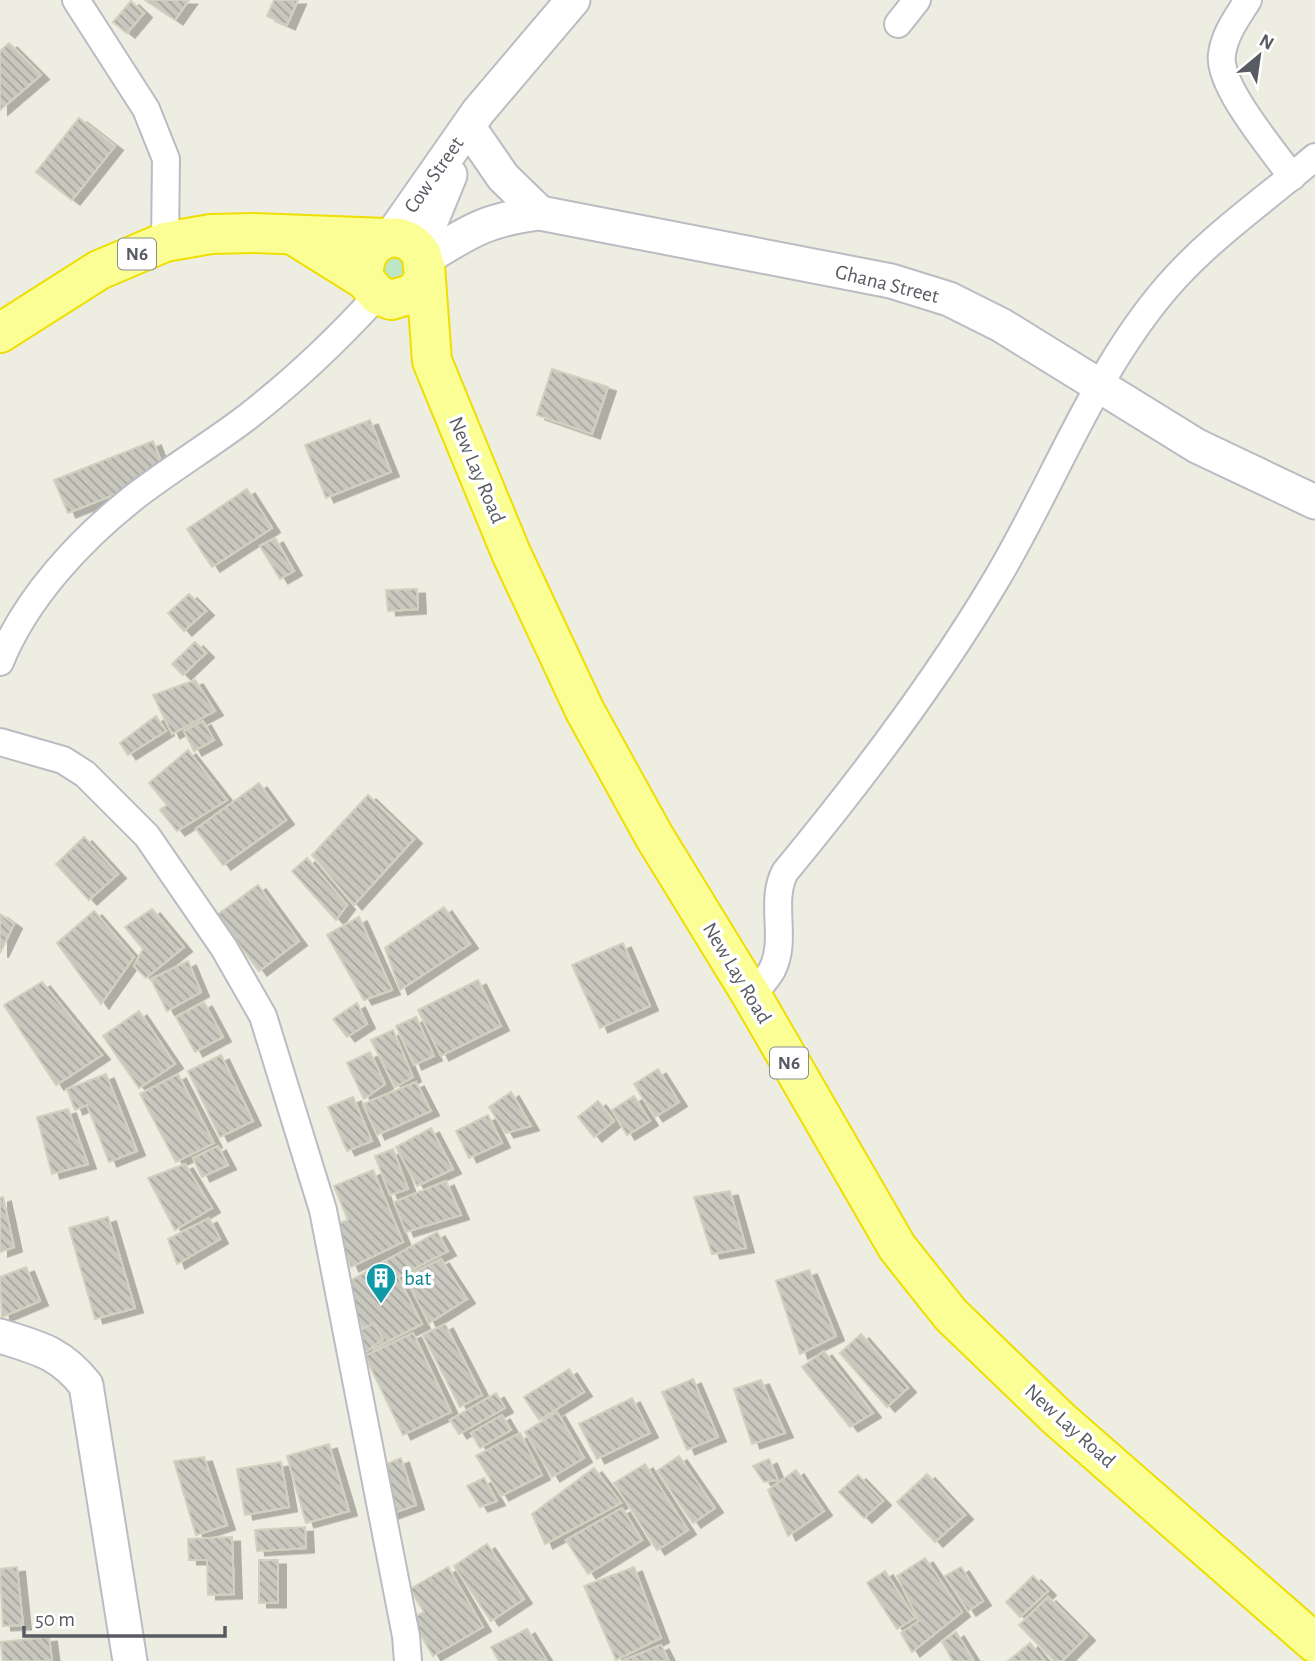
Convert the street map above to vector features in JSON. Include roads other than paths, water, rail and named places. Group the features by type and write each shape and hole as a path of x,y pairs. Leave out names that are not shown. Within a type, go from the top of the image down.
{"highway":[{"name":"N6","path":"0,333 99,270 165,242 211,234 292,234 409,250 432,361"},
{"name":"N6","path":"292,234 375,291 432,361"},
{"path":"376,243 409,250 424,277 412,294 391,300 375,291 364,259 376,243"},
{"name":"New Lay Road","path":"432,361 511,553 585,711 654,836 897,1247 951,1315 1059,1419 1315,1643"}],"street":[{"path":"76,0 146,109 166,159 165,242"},
{"name":"Cow Street","path":"409,250 474,120 573,0"},
{"path":"898,24 917,0"},
{"path":"1248,0 1227,34 1221,57 1225,81 1292,177"},
{"path":"474,120 493,165 540,213"},
{"path":"751,996 772,970 778,950 778,885 785,872 891,738 996,580 1100,387 1136,328 1169,285 1315,158"},
{"name":"Ghana Street","path":"409,250 499,218 540,213 891,281 949,299 1001,325 1197,446 1315,502"},
{"path":"0,662 39,592 87,540 134,498 246,418 310,366 375,291"},
{"path":"0,742 63,760 85,774 148,836 224,948 263,1016 323,1210 408,1661"},
{"path":"0,1336 53,1353 72,1368 86,1385 130,1661"}],"place":[{"name":"bat","path":"381,1305"}]}
